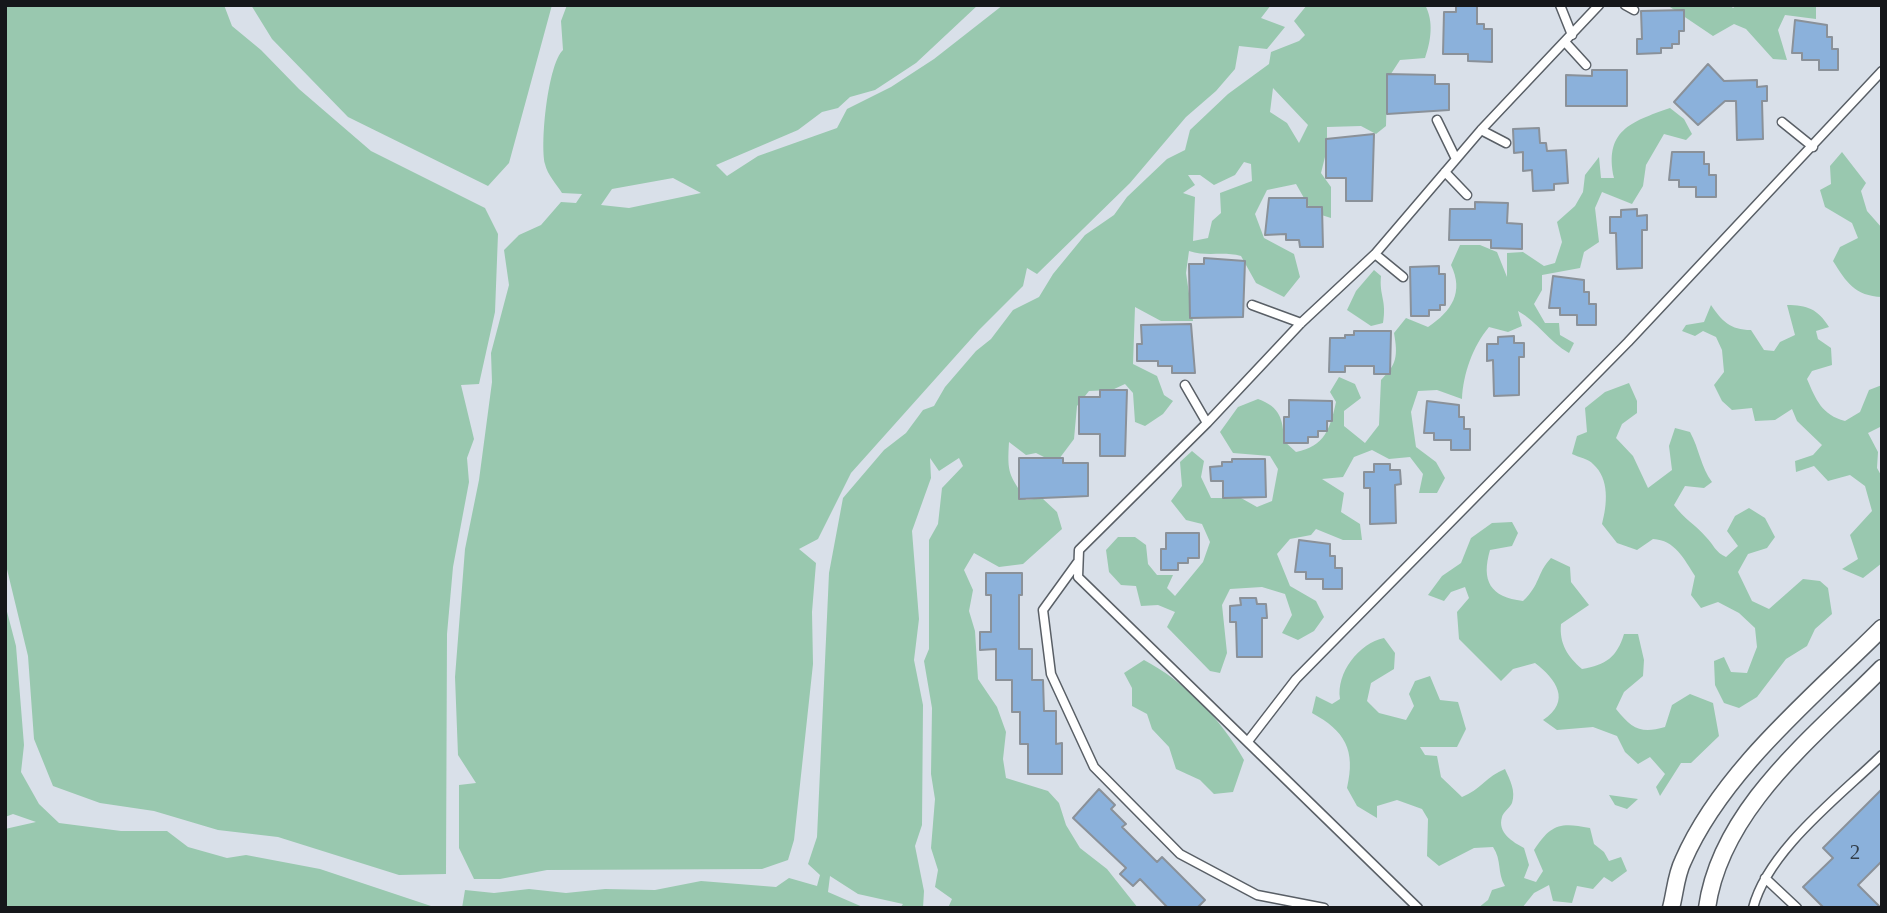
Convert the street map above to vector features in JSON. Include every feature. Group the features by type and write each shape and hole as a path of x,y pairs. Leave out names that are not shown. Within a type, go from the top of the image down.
{"street":[{"path":"1671,908 1682,862 1710,811 1745,767 1882,628"},
{"path":"1707,908 1732,831 1755,798 1882,668"}],"lane":[{"path":"1560,5 1568,39 1586,65"},
{"path":"1418,908 1249,740 1078,578 1079,550 1207,423 1301,323 1375,254 1481,130 1599,5"},
{"path":"1625,5 1634,10"},
{"path":"1249,740 1296,679 1628,342 1882,71"},
{"path":"1437,120 1457,159"},
{"path":"1782,122 1813,147"},
{"path":"1481,130 1506,144"},
{"path":"1445,172 1467,195"},
{"path":"1375,254 1403,277"},
{"path":"1252,305 1301,323"},
{"path":"1185,386 1207,423"},
{"path":"1077,563 1043,610 1051,674 1094,767 1180,853 1256,895 1324,908"},
{"path":"1753,908 1765,878 1788,848 1882,755"},
{"path":"1765,878 1797,908"}],"green space":[{"path":"5,5 224,5 232,26 371,151 485,208 498,234 495,312 479,384 461,385 474,439 467,458 469,482 453,567 447,634 446,874 399,875 278,837 218,830 154,811 100,803 53,786 34,739 28,656 5,561"},
{"path":"251,5 552,5 509,163 488,186 348,117 272,39"},
{"path":"567,5 978,5 916,63 875,90 850,97 838,108 822,112 798,130 716,165 727,176 758,156 837,128 847,109 891,87 934,59 1003,5 1271,5 1261,18 1285,27 1267,49 1239,46 1235,69 1216,91 1186,117 1130,183 1037,274 1027,268 1023,286 979,330 851,473 818,539 799,549 816,563 812,612 813,664 794,840 788,860 762,869 547,870 500,879 474,879 459,848 459,785 476,783 458,755 455,677 465,549 479,480 492,382 491,353 509,285 504,250 519,235 541,225 561,202 576,203 582,194 562,193 545,164 546,104 553,71 563,50 561,21","holes":["673,178 701,193 629,208 601,205 612,189"]},
{"path":"1307,5 1425,5 1431,24 1430,38 1425,58 1400,60 1387,80 1386,126 1376,134 1361,126 1327,127 1327,149 1321,173 1331,187 1331,218 1312,212 1296,184 1267,190 1255,214 1264,238 1294,254 1300,277 1284,297 1256,283 1241,256 1189,251 1186,273 1193,321 1161,321 1135,307 1133,364 1157,376 1164,395 1173,401 1163,414 1145,426 1135,422 1133,393 1125,384 1112,390 1089,391 1077,406 1074,439 1056,463 1036,453 1026,455 1009,442 1009,468 1016,484 1026,500 1042,498 1057,512 1062,529 1023,564 999,567 974,553 964,570 973,590 969,611 975,631 978,679 997,707 1006,732 1003,759 1006,778 1048,791 1059,803 1066,825 1080,848 1107,869 1138,908 948,908 952,899 935,887 938,870 931,848 935,799 931,774 932,708 924,661 929,649 929,540 938,524 942,488 963,466 959,458 939,471 930,458 931,478 912,531 919,619 914,660 923,705 922,825 915,846 924,891 923,908 900,908 903,904 858,894 830,876 828,892 865,908 462,908 465,890 494,893 529,889 566,893 605,889 655,890 701,881 776,887 789,878 817,886 820,875 808,864 817,837 829,573 843,498 884,450 906,433 923,410 934,406 945,387 976,351 991,339 1013,310 1039,297 1053,274 1085,235 1114,215 1127,197 1167,159 1185,150 1190,130 1228,94 1269,64 1271,52 1299,41 1305,35 1294,21","holes":["1273,88 1308,125 1299,143 1287,123 1270,112","1244,162 1251,164 1252,181 1220,193 1221,213 1212,221 1208,238 1193,241 1195,197 1183,193 1195,185 1188,175 1200,175 1214,185 1235,175"]},
{"path":"1667,5 1730,5 1733,8 1737,5 1816,5 1816,19 1785,15 1778,30 1787,60 1773,59 1746,29 1734,24 1713,36"},
{"path":"1670,108 1684,119 1692,134 1686,140 1664,134 1646,165 1643,186 1632,204 1602,192 1595,208 1599,242 1584,252 1580,268 1542,275 1542,290 1534,304 1545,323 1559,323 1560,335 1574,343 1569,353 1518,311 1522,326 1508,332 1489,327 1483,335 1470,361 1462,399 1437,390 1418,391 1411,412 1416,447 1436,462 1445,478 1437,493 1419,493 1423,474 1410,457 1389,459 1372,450 1354,457 1343,477 1322,479 1344,493 1341,512 1360,524 1362,540 1343,540 1316,529 1311,535 1290,539 1277,554 1290,586 1316,601 1324,617 1314,631 1298,640 1282,633 1292,615 1285,594 1262,587 1230,589 1222,605 1227,653 1220,673 1210,671 1167,627 1175,612 1158,605 1141,606 1136,586 1121,585 1109,572 1106,550 1118,537 1135,537 1146,545 1148,564 1157,575 1173,575 1167,588 1175,596 1203,562 1210,542 1202,524 1186,520 1171,501 1182,486 1180,462 1192,451 1204,461 1201,477 1211,498 1241,498 1257,507 1272,501 1278,469 1270,456 1233,453 1220,432 1238,407 1258,399 1271,406 1279,415 1284,441 1296,452 1314,445 1325,435 1336,402 1330,392 1339,377 1355,384 1361,398 1344,411 1344,426 1365,443 1379,425 1381,380 1395,359 1394,333 1406,318 1428,327 1444,314 1456,292 1455,275 1451,265 1460,245 1480,245 1497,252 1507,277 1507,253 1523,252 1544,266 1555,263 1562,242 1557,222 1575,206 1583,192 1585,175 1599,157 1601,178 1614,178 1613,149 1623,131 1643,118"},
{"path":"1842,152 1866,183 1861,191 1867,211 1882,228 1882,297 1858,291 1833,261 1840,247 1858,238 1852,223 1825,207 1820,190 1831,184 1830,166"},
{"path":"1374,270 1381,276 1384,315 1383,323 1371,326 1347,310 1356,291"},
{"path":"1711,305 1727,324 1751,330 1764,350 1774,351 1780,342 1795,335 1787,305 1806,307 1821,316 1829,327 1816,331 1818,339 1831,348 1832,365 1812,371 1807,379 1821,406 1837,418 1845,421 1860,412 1869,390 1882,385 1882,426 1868,433 1878,452 1877,468 1882,477 1882,563 1863,578 1842,569 1858,559 1850,535 1872,511 1865,486 1850,475 1828,481 1814,466 1796,472 1795,461 1813,455 1822,445 1797,421 1792,409 1775,420 1755,421 1752,408 1732,410 1722,401 1714,385 1724,372 1722,350 1716,337 1703,331 1695,336 1682,331 1686,325 1704,322"},
{"path":"1629,383 1637,401 1637,413 1622,424 1616,438 1633,456 1648,488 1672,470 1669,446 1675,428 1690,432 1712,482 1704,488 1685,486 1674,505 1717,551 1726,557 1738,546 1727,531 1735,516 1749,508 1765,518 1775,537 1767,548 1748,554 1738,572 1752,601 1769,609 1803,579 1820,581 1828,588 1832,614 1815,629 1807,646 1786,659 1757,697 1739,708 1724,703 1715,685 1714,661 1724,657 1731,672 1747,673 1757,647 1755,628 1739,613 1718,602 1701,608 1691,595 1695,576 1678,552 1667,543 1653,539 1637,550 1617,543 1602,524 1606,501 1602,477 1591,462 1572,454 1577,436 1587,432 1585,408 1605,392"},
{"path":"1512,522 1518,533 1512,546 1490,550 1487,570 1491,586 1503,596 1523,601 1551,558 1570,567 1571,582 1589,605 1561,624 1561,638 1569,655 1582,669 1609,659 1618,649 1624,634 1638,634 1644,660 1643,676 1624,692 1616,709 1627,721 1643,730 1657,729 1665,727 1672,705 1690,694 1713,703 1719,736 1691,763 1681,763 1660,796 1656,787 1665,774 1650,757 1638,764 1625,752 1617,736 1593,727 1557,730 1543,720 1557,705 1558,690 1549,676 1535,663 1513,669 1501,681 1459,639 1457,612 1469,598 1465,587 1451,592 1444,601 1428,595 1442,576 1461,563 1471,538 1492,523"},
{"path":"5,604 16,646 24,745 21,772 39,804 59,823 121,831 167,831 188,847 227,858 246,855 320,869 437,908 5,908 5,829 36,822 13,814 5,817"},
{"path":"1384,638 1395,653 1394,669 1371,683 1367,701 1379,713 1406,720 1414,706 1409,694 1415,681 1430,676 1440,700 1458,702 1466,729 1457,747 1420,747 1425,755 1437,756 1441,777 1462,797 1505,769 1513,794 1512,803 1504,813 1501,823 1507,836 1524,848 1529,865 1524,878 1536,882 1543,871 1534,850 1551,830 1564,825 1590,828 1594,844 1604,852 1609,861 1621,857 1627,871 1612,882 1604,877 1593,889 1577,886 1572,903 1553,901 1549,885 1534,893 1522,908 1478,908 1488,900 1492,890 1505,886 1493,847 1474,848 1439,866 1427,856 1428,819 1422,809 1397,800 1377,806 1377,818 1357,806 1347,788 1350,763 1345,743 1333,727 1312,713 1316,696 1332,704 1340,699 1342,679 1351,661 1366,646"},
{"path":"1144,660 1187,690 1225,730 1244,760 1233,792 1214,794 1200,780 1176,769 1169,747 1152,729 1147,714 1132,706 1132,688 1124,673"},
{"path":"1609,795 1638,799 1627,809 1615,805"}],"building":[{"path":"1456,6 1477,6 1477,24 1484,24 1484,29 1492,29 1492,62 1468,61 1468,54 1443,54 1444,12 1456,12"},
{"path":"1684,10 1684,31 1679,31 1679,44 1672,44 1672,48 1661,48 1661,53 1637,54 1637,39 1642,39 1641,11"},
{"path":"1795,20 1827,25 1827,37 1832,37 1832,49 1838,49 1838,70 1819,70 1819,60 1802,60 1802,53 1792,53"},
{"path":"1708,64 1724,81 1757,80 1757,87 1767,86 1767,101 1762,101 1763,139 1737,140 1736,101 1725,101 1698,125 1674,102"},
{"path":"1592,70 1627,70 1627,106 1566,106 1566,75 1592,76"},
{"path":"1387,74 1435,75 1435,84 1449,84 1449,110 1387,114"},
{"path":"1539,128 1540,143 1546,143 1547,151 1566,150 1568,183 1554,184 1554,190 1533,191 1532,170 1523,171 1523,152 1514,153 1513,129"},
{"path":"1374,134 1372,201 1346,201 1346,178 1326,178 1326,139"},
{"path":"1672,152 1704,152 1704,164 1709,164 1709,175 1716,175 1716,197 1696,197 1696,187 1679,187 1679,180 1669,180"},
{"path":"1269,198 1307,198 1307,207 1322,207 1323,247 1300,247 1299,240 1286,240 1286,234 1265,235"},
{"path":"1475,202 1508,203 1507,223 1522,224 1522,249 1491,248 1491,240 1449,240 1450,209 1475,209"},
{"path":"1637,209 1637,216 1647,215 1647,230 1642,230 1642,268 1617,269 1616,233 1610,233 1610,217 1621,217 1621,210"},
{"path":"1204,258 1245,261 1243,317 1190,318 1189,264 1204,264"},
{"path":"1439,266 1439,274 1445,274 1445,305 1440,305 1440,310 1429,310 1429,316 1411,316 1410,267"},
{"path":"1553,276 1584,280 1584,292 1589,292 1589,304 1596,304 1596,325 1577,325 1577,315 1560,315 1560,308 1549,308"},
{"path":"1191,324 1195,373 1172,373 1172,366 1158,366 1158,361 1137,361 1137,344 1142,344 1141,325"},
{"path":"1354,331 1391,331 1390,374 1374,374 1374,366 1345,366 1345,372 1329,372 1330,338 1345,338 1345,335 1354,335"},
{"path":"1514,336 1514,343 1524,343 1524,357 1519,357 1519,395 1494,396 1493,360 1487,361 1487,344 1498,344 1498,337"},
{"path":"1100,390 1127,390 1125,456 1100,456 1100,434 1079,434 1079,397 1100,397"},
{"path":"1289,400 1332,401 1332,421 1327,421 1327,431 1318,431 1318,437 1308,437 1308,443 1284,443 1284,417 1289,417"},
{"path":"1427,401 1459,405 1459,417 1464,417 1464,429 1470,429 1470,450 1451,450 1451,440 1434,440 1434,433 1424,433"},
{"path":"1019,458 1063,458 1063,463 1088,463 1088,496 1019,499"},
{"path":"1232,459 1265,459 1266,497 1223,498 1223,481 1211,481 1210,467 1222,466 1222,462 1232,462"},
{"path":"1374,464 1390,464 1390,470 1400,470 1401,484 1395,485 1396,523 1370,524 1370,488 1364,488 1364,472 1374,472"},
{"path":"1166,533 1199,533 1199,558 1188,558 1188,563 1178,563 1178,570 1161,570 1161,549 1166,549"},
{"path":"1299,540 1330,544 1330,556 1335,556 1335,568 1342,568 1342,589 1323,589 1323,579 1306,579 1306,572 1295,572"},
{"path":"986,573 1022,573 1022,595 1019,595 1019,649 1032,649 1032,680 1043,680 1044,711 1056,711 1056,744 1062,743 1062,774 1028,774 1028,744 1020,744 1020,712 1012,712 1012,680 996,680 996,649 980,650 980,632 991,632 991,595 986,595"},
{"path":"1240,598 1256,598 1257,604 1266,604 1267,618 1262,618 1262,657 1237,657 1236,622 1230,622 1230,606 1241,605"},
{"path":"1099,789 1115,805 1111,809 1126,824 1122,827 1157,862 1162,857 1205,900 1197,908 1168,908 1140,879 1133,886 1120,874 1126,868 1073,818"},
{"path":"1882,789 1882,861 1858,885 1881,908 1824,908 1803,887 1833,858 1823,848"}]}
